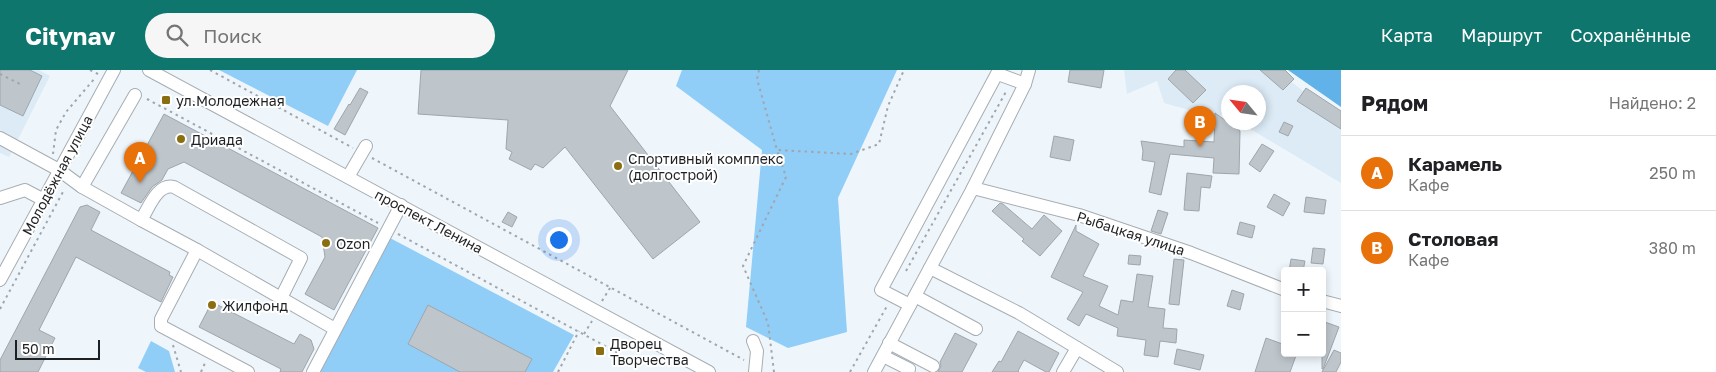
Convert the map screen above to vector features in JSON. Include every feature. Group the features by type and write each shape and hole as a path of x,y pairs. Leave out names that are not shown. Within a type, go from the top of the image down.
{"street":[{"name":"Молодёжная улица","path":"0,280 4,264 44,200 55,168 114,70"},
{"name":"проспект Ленина","path":"149,70 710,372"},
{"path":"874,372 973,188 1025,84 1029,70"},
{"path":"976,329 912,301 892,296 881,290 999,72 1025,84"},
{"path":"82,187 139,96"},
{"path":"0,138 55,168 82,187 198,250 336,329"},
{"path":"348,177 364,149"},
{"path":"141,220 162,187 174,187 302,258 280,298"},
{"name":"Рыбацкая улица","path":"973,188 1079,215 1191,253 1281,288"},
{"path":"0,198 25,190 44,200"},
{"path":"313,372 401,206"},
{"path":"198,250 161,319 161,326 248,372"},
{"path":"930,268 1019,313 1117,372"},
{"path":"1326,302 1341,306"},
{"path":"753,341 757,351 755,369"},
{"path":"889,343 933,366"},
{"path":"1063,372 1077,348"},
{"path":"883,356 909,370 908,372"}],"path":[{"path":"210,70 364,149 755,369"},
{"path":"759,70 757,80 786,177 743,266 768,323 774,372"},
{"path":"777,150 851,154 880,144 888,106 904,70"},
{"path":"0,74 22,85"},
{"path":"55,168 56,130 66,112 98,74"},
{"path":"902,279 1013,79"},
{"path":"139,96 618,352"},
{"path":"0,308 70,179"},
{"path":"850,372 892,296"},
{"path":"169,331 181,372"},
{"path":"558,372 579,331"}],"shaded area":[{"path":"30,70 39,70 50,76 9,157 0,153 0,105 23,116 41,76"},
{"path":"219,70 357,70 328,126"},
{"path":"682,70 897,70 838,198 847,332 788,348 746,327 762,150 676,86"},
{"path":"1124,70 1276,70 1341,120 1341,183 1252,130 1266,130 1266,85 1221,85 1221,115 1218,118 1164,103 1157,81 1127,94"},
{"path":"1288,70 1341,70 1341,107"},
{"path":"390,238 574,335 553,372 319,372"},
{"path":"151,341 169,351 175,372 146,372 138,368"}],"building":[{"path":"0,70 30,70 42,76 23,116 0,105"},
{"name":"Спортивный комплекс (долгострой)","path":"421,70 628,70 610,106 700,222 653,259 565,147 543,168 535,164 531,170 509,159 512,152 506,149 508,120 418,114"},
{"path":"1070,70 1104,70 1101,88 1068,82"},
{"path":"1176,70 1185,70 1206,90 1193,103 1168,79"},
{"path":"1260,70 1285,70 1294,79 1283,90"},
{"path":"360,88 368,92 345,135 334,129"},
{"path":"1306,88 1341,111 1341,129 1297,101"},
{"path":"1215,113 1221,117 1221,130 1240,131 1239,174 1213,173 1214,158 1170,154 1161,195 1149,192 1155,162 1142,160 1141,141 1184,147 1184,140 1214,142"},
{"path":"164,114 378,228 334,310 305,294 325,257 322,237 184,162 168,169 162,180 152,187 141,203 121,193"},
{"path":"1284,122 1293,126 1288,136 1279,132"},
{"path":"1054,136 1074,140 1070,161 1050,157"},
{"path":"1262,144 1274,151 1260,172 1249,164"},
{"path":"1187,173 1212,176 1210,188 1201,187 1199,211 1184,210"},
{"path":"1274,194 1290,203 1283,216 1267,207"},
{"path":"1306,197 1326,200 1324,214 1304,212"},
{"path":"1000,203 1032,229 1044,215 1062,231 1040,256 992,211"},
{"path":"87,205 100,212 91,230 170,272 169,275 173,277 161,302 76,257 39,330 55,338 38,372 0,372 0,360 80,207"},
{"path":"1158,210 1168,213 1161,234 1151,231"},
{"path":"508,212 517,217 512,227 502,222"},
{"path":"1240,222 1255,226 1252,238 1237,234"},
{"path":"1076,225 1076,231 1099,244 1083,276 1108,286 1099,306 1118,315 1121,300 1133,302 1137,274 1153,276 1148,307 1165,309 1163,328 1177,329 1176,343 1160,341 1158,357 1144,355 1146,340 1117,336 1118,328 1086,314 1079,326 1067,319 1083,292 1051,277"},
{"path":"1313,248 1325,249 1323,264 1311,263"},
{"path":"1129,255 1141,256 1140,265 1128,264"},
{"path":"1174,259 1184,260 1179,305 1169,304"},
{"path":"1291,259 1305,261 1304,267 1290,267"},
{"path":"1232,290 1244,294 1240,310 1227,306"},
{"path":"212,302 294,344 300,334 311,340 314,349 302,372 280,372 281,369 199,327"},
{"path":"428,305 532,359 525,372 460,372 408,344"},
{"path":"1326,322 1339,327 1322,369 1322,357 1326,357"},
{"path":"1018,331 1059,353 1049,372 1024,360 1019,372 992,372 999,361 1001,362"},
{"path":"955,333 977,344 962,372 938,372 941,366 940,362"},
{"path":"1266,338 1281,344 1281,357 1296,357 1290,372 1255,372"},
{"path":"1177,349 1204,355 1200,370 1174,364"},
{"path":"1334,350 1341,353 1341,362 1336,372 1322,372"}],"place":[{"name":"ул.Молодежная","path":"166,100"},
{"name":"Дриада","path":"181,139"},
{"name":"Столовая","path":"1200,147"},
{"name":"Спортивный комплекс (долгострой)","path":"618,166"},
{"name":"Карамель","path":"140,183"},
{"name":"Ozon","path":"326,243"},
{"name":"Жилфонд","path":"212,305"},
{"name":"Дворец Творчества","path":"600,351"}]}
